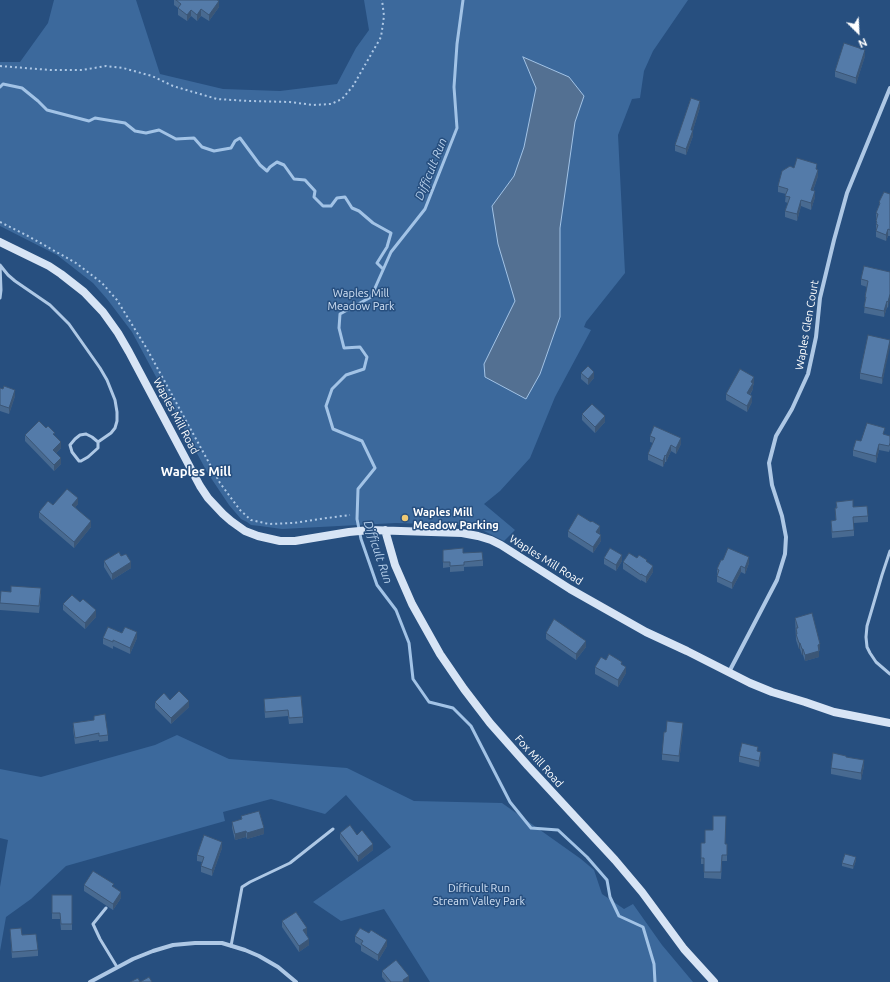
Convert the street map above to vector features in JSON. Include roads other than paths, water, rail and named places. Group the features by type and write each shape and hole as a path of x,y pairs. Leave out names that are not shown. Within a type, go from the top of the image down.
{"main road":[{"name":"Waples Mill Road","path":"0,242 49,266 61,274 84,292 103,312 129,352 200,486 215,506 231,521 245,531 258,536 280,541 295,541 370,530 462,533 478,536 501,545 570,589 646,632 750,683 772,692 834,712 890,723"},
{"name":"Fox Mill Road","path":"384,530 395,565 412,604 440,654 464,689 490,723 615,860 642,892 684,949 714,982"}],"street":[{"name":"Waples Glen Court","path":"729,672 777,580 785,554 786,537 782,516 772,485 769,463 776,436 792,409 808,374 816,337 820,298 847,193 890,88"},
{"path":"90,982 133,959 173,945 222,943 259,956 278,967 296,982"}],"lane":[{"path":"0,265 2,290 0,298"},
{"path":"0,265 15,281 50,305 69,324 81,339 104,374 115,400 117,421 111,434 98,442"},
{"path":"86,434 98,442 98,448 81,461 76,458 70,445 80,435 86,434"},
{"path":"890,551 867,626 866,637 867,647 870,653 876,662 890,674"},
{"path":"231,946 242,887 290,863 333,829"},
{"path":"106,908 93,924 117,967"}],"waterway":[{"name":"Difficult Run","path":"463,0 457,44 454,87 457,128 425,209 391,252 371,297 340,314 339,328 344,348 360,347 367,357 364,369 346,375 332,389 326,406 333,429 362,441 375,468 358,489 357,519 361,539 377,585 396,610 409,643 413,679 429,702 453,708 471,726 510,802 531,828 558,830 587,857 607,880 610,897 619,916 643,927 654,964 655,982"},
{"path":"0,87 3,84 22,88 47,110 89,121 95,118 125,123 135,131 146,133 159,130 176,139 194,138 202,147 214,151 231,148 235,141 240,138 260,165 267,171 277,162 284,165 294,179 305,180 315,191 314,197 323,206 331,206 337,198 345,197 352,208 359,211 373,223 391,233 387,247 377,263 383,269"}],"place":[{"name":"Waples Mill Meadow Parking","path":"405,518"}],"district":[{"name":"Waples Mill","path":"196,472"}],"park label":[{"name":"Waples Mill Meadow Park","path":"361,299"},
{"name":"Difficult Run Stream Valley Park","path":"479,894"}]}
